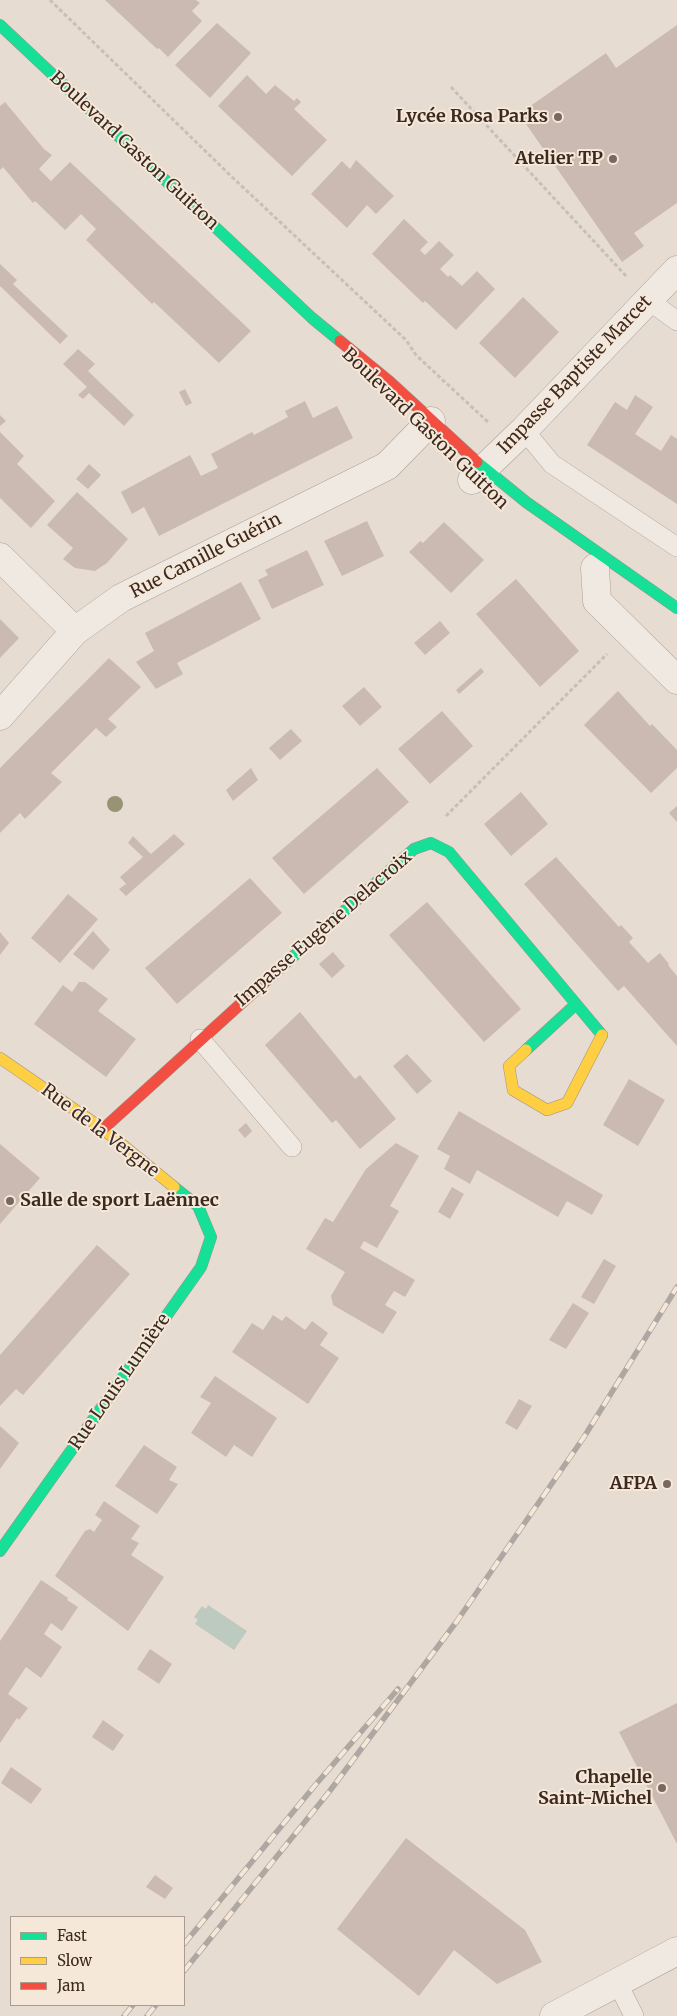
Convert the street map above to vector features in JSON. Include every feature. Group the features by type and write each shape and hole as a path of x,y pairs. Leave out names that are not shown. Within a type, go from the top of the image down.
{"street":[{"name":"Boulevard Gaston Guitton","path":"3,33 312,318 390,382 424,428 475,477 526,502 677,608"},
{"name":"Impasse Baptiste Marcet","path":"475,477 518,437 677,270"},
{"name":"Boulevard Gaston Guitton","path":"312,318 368,379"},
{"name":"Rue Camille Guérin","path":"0,716 75,631 121,598 387,466 424,428"},
{"path":"0,557 75,631"},
{"name":"Boulevard Gaston Guitton","path":"591,566 648,589"},
{"path":"591,566 597,601 630,631 677,680"},
{"name":"Impasse Eugène Delacroix","path":"103,1129 200,1039 414,849 431,843 449,852 602,1034 567,1103 547,1110 513,1090 509,1066 576,1005"},
{"name":"Rue de la Vergne","path":"0,1058 103,1129 198,1206"},
{"name":"Rue Louis Lumière","path":"0,1551 201,1267 211,1238 198,1206"},
{"path":"554,2016 677,1951"}],"lane":[{"path":"648,300 677,321"},
{"path":"518,437 552,464 677,547"},
{"path":"200,1039 292,1147"},
{"path":"617,1982 634,2016"}],"path":[{"path":"50,0 232,177 406,340 416,355 518,437"},
{"path":"451,87 648,300"},
{"path":"431,843 446,814 630,631"}],"shaded area":[{"path":"208,1605 247,1631 234,1650 195,1624 198,1620 194,1617 202,1606 206,1609"}],"building":[{"path":"105,0 196,0 200,3 192,11 202,21 168,57"},
{"path":"217,23 251,53 210,98 175,65"},
{"name":"Atelier TP","path":"677,25 677,203 634,233 644,246 622,262 519,114 606,53 616,68"},
{"path":"247,75 266,94 275,85 294,101 297,98 301,102 294,109 327,140 292,176 218,106"},
{"path":"5,102 44,149 52,155 39,169 51,181 70,162 251,331 219,363 154,302 152,304 86,240 96,229 81,214 65,230 35,201 33,203 3,167 0,170 0,106"},
{"path":"356,160 394,196 376,214 367,205 347,228 311,194 342,161 350,169"},
{"path":"404,219 428,242 420,250 425,255 439,241 454,255 440,269 448,277 450,275 462,286 477,271 495,289 456,330 425,301 423,303 372,254"},
{"path":"0,264 17,280 13,284 68,336 60,344 0,286"},
{"path":"523,297 559,332 515,378 479,343"},
{"path":"78,349 95,364 88,371 134,415 124,426 89,393 83,399 78,395 87,387 63,364"},
{"path":"185,389 192,403 186,406 179,392"},
{"path":"635,395 653,407 635,434 661,451 671,435 677,439 677,504 587,445 615,402 627,410"},
{"path":"305,401 313,418 337,406 353,438 159,536 144,507 132,514 121,492 190,455 201,476 218,468 211,454 252,432 254,435 288,417 285,411"},
{"path":"0,415 6,421 0,426"},
{"path":"0,432 24,456 17,464 55,501 31,528 0,498"},
{"path":"89,464 101,475 88,489 76,479"},
{"path":"77,492 128,539 107,563 95,571 75,568 63,559 73,548 47,525"},
{"path":"367,521 384,556 342,576 324,541"},
{"path":"444,522 484,560 451,593 409,552 420,541 423,543"},
{"path":"307,550 324,585 272,609 258,580 268,575 265,570"},
{"path":"516,579 579,651 540,687 476,614"},
{"path":"241,582 261,619 177,663 183,674 156,689 136,662 154,651 145,633"},
{"path":"0,619 19,638 0,658"},
{"path":"440,621 450,633 425,655 414,643"},
{"path":"109,658 141,687 108,719 117,727 106,737 96,728 51,773 62,782 25,819 20,813 0,833 0,768"},
{"path":"481,668 484,672 459,694 456,690"},
{"path":"364,687 382,707 360,726 342,706"},
{"path":"618,691 650,726 652,724 677,750 677,768 651,793 584,725"},
{"path":"442,711 473,746 430,784 398,749"},
{"path":"291,729 302,741 280,760 269,748"},
{"path":"251,768 258,780 233,801 226,790"},
{"path":"377,768 409,802 304,894 272,858"},
{"path":"521,792 548,824 511,856 484,824"},
{"path":"677,806 677,822 669,813"},
{"path":"174,834 185,844 126,896 119,889 126,884 120,877 143,857 128,843 133,836 151,854"},
{"path":"556,857 619,927 621,925 633,938 629,942 648,963 660,953 677,976 677,1046 624,986 618,991 524,884"},
{"path":"250,878 282,913 177,1004 145,968"},
{"path":"68,894 98,919 60,963 31,938"},
{"path":"427,902 521,1009 484,1042 389,935"},
{"path":"93,931 110,950 93,970 73,954"},
{"path":"0,932 9,943 0,955"},
{"path":"333,952 345,966 332,978 319,964"},
{"path":"79,982 85,982 108,999 98,1011 136,1039 106,1077 34,1024 63,985 72,992"},
{"path":"300,1012 355,1079 360,1075 396,1119 360,1149 336,1120 332,1123 265,1045"},
{"path":"407,1054 432,1081 417,1094 393,1066"},
{"path":"629,1079 665,1100 638,1146 603,1125"},
{"path":"459,1111 603,1195 592,1215 567,1201 558,1217 477,1170 470,1184 444,1169 450,1156 437,1149"},
{"path":"246,1123 252,1131 245,1138 238,1130"},
{"path":"396,1143 419,1156 390,1206 399,1211 377,1248 364,1241 360,1248 415,1280 405,1297 394,1291 385,1305 397,1312 383,1334 333,1305 331,1296 345,1272 306,1249 325,1218 333,1222 366,1169"},
{"name":"Salle de sport Laënnec","path":"0,1144 40,1178 0,1224"},
{"path":"452,1187 464,1194 450,1219 438,1212"},
{"path":"97,1245 130,1274 23,1395 16,1389 0,1406 0,1355"},
{"path":"604,1259 616,1266 594,1304 581,1297"},
{"path":"573,1303 589,1313 566,1349 549,1340"},
{"path":"273,1315 282,1321 286,1316 305,1330 312,1321 328,1333 320,1345 339,1358 308,1404 232,1352 252,1323 263,1330"},
{"path":"215,1376 277,1418 252,1457 234,1445 226,1457 191,1433 211,1403 200,1397"},
{"path":"519,1399 532,1406 517,1430 505,1423"},
{"path":"0,1426 19,1443 0,1469"},
{"path":"144,1445 177,1467 169,1480 178,1484 157,1514 115,1486"},
{"path":"104,1501 140,1526 131,1539 139,1543 131,1555 164,1577 128,1631 55,1576 85,1531 90,1529 94,1532 102,1520 95,1515"},
{"path":"41,1580 78,1607 62,1631 51,1623 44,1634 62,1647 41,1678 26,1667 8,1694 28,1708 19,1720 17,1718 0,1743 0,1641"},
{"path":"150,1649 172,1664 159,1684 137,1669"},
{"name":"Chapelle Saint-Michel","path":"677,1703 677,1844 619,1732"},
{"path":"103,1720 124,1735 113,1751 92,1737"},
{"path":"11,1767 42,1789 31,1804 1,1783"},
{"path":"406,1838 525,1930 542,1962 497,1984 454,1950 419,1996 337,1929"},
{"path":"155,1875 173,1888 165,1899 146,1887"}],"railway":[{"path":"185,1970 329,1792 457,1621 584,1437 677,1287"},
{"path":"185,1943 317,1783 398,1689"},
{"path":"124,2016 132,2006"},
{"path":"147,2016 155,2006"}],"traffic: fast":[{"path":"0,25 312,318 340,341"},
{"path":"477,462 526,502 677,608"},
{"path":"279,969 414,849 431,843 449,852 602,1035"},
{"path":"526,1050 575,1005"},
{"path":"0,1551 201,1267 211,1237 198,1206 174,1187"}],"traffic: slow":[{"path":"526,1050 509,1066 513,1090 547,1110 567,1103 602,1035"},
{"path":"0,1058 103,1129 174,1187"}],"traffic: jam":[{"path":"340,341 390,382 477,462"},
{"path":"103,1129 279,969"}],"place":[{"name":"Lycée Rosa Parks","path":"558,117"},
{"name":"Atelier TP","path":"613,159"},
{"name":"Salle de sport Laënnec","path":"10,1201"},
{"name":"AFPA","path":"667,1484"},
{"name":"Chapelle Saint-Michel","path":"662,1788"}]}
